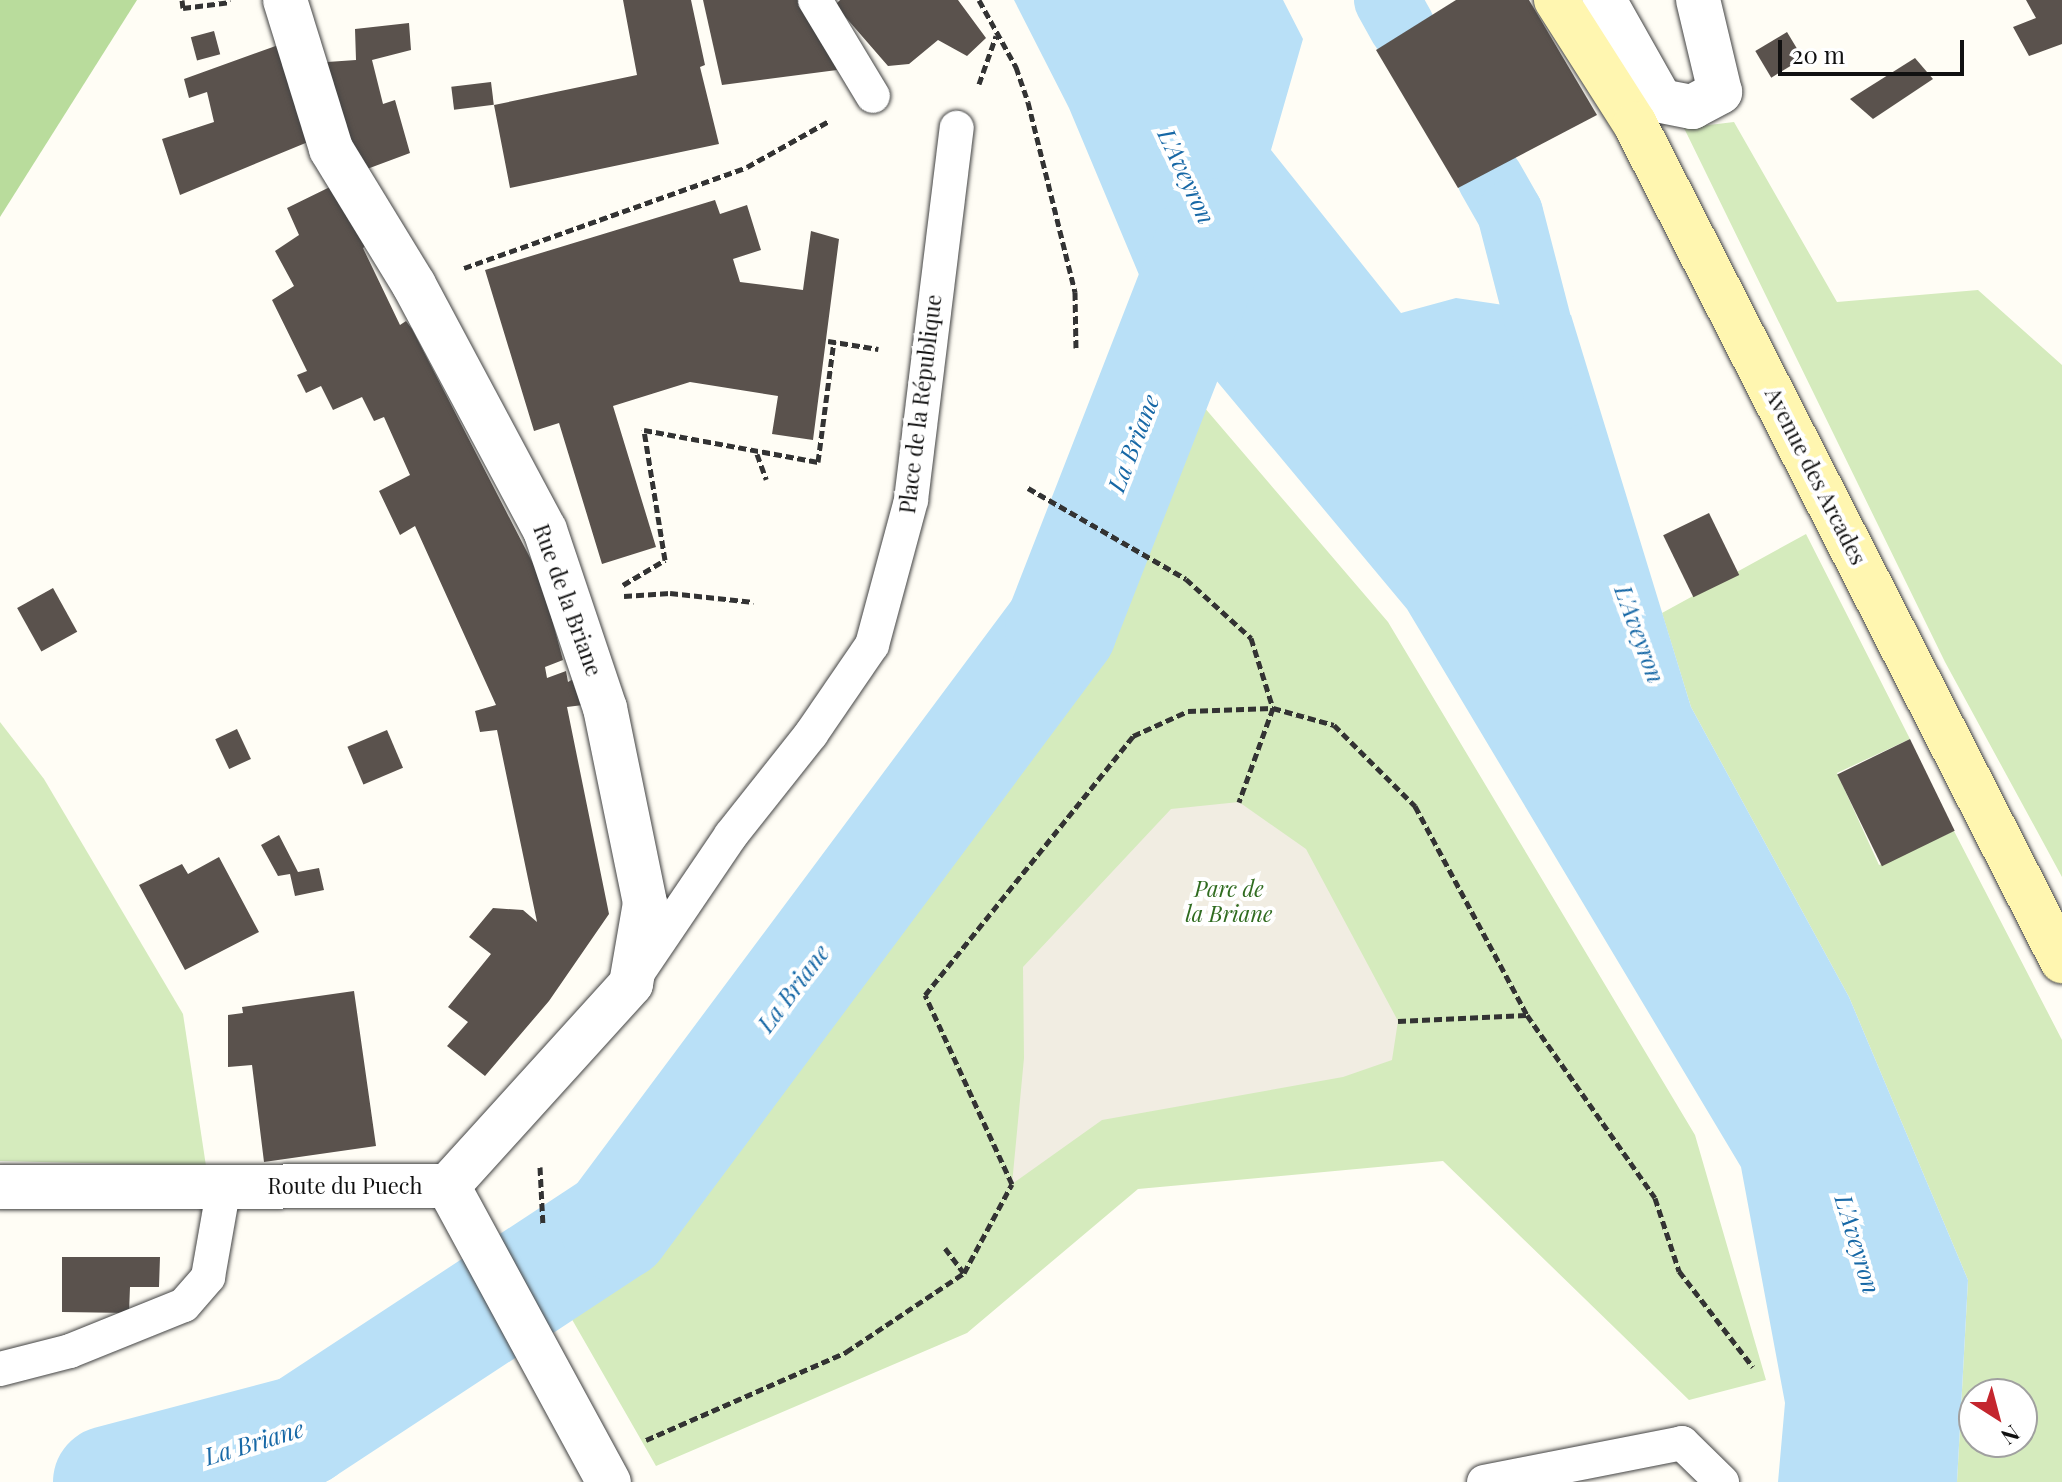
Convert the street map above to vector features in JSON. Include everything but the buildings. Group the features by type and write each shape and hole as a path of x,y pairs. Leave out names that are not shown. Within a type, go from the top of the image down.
{"street":[{"name":"Rue de la Briane","path":"285,0 331,149 414,285 545,530 577,612 605,708 645,903 631,984"},
{"name":"Avenue des Arcades","path":"1556,0 1635,124 2062,961"},
{"path":"1604,0 1661,101 1692,107 1720,92 1698,0"},
{"path":"609,1482 455,1200 631,984"},
{"name":"Route du Puech","path":"0,1187 224,1186 455,1200"}],"lane":[{"path":"815,0 873,96"},
{"name":"Place de la République","path":"631,984 731,835 811,734 872,645 911,500 957,128"},
{"path":"0,1369 70,1351 184,1305 208,1277 224,1186"},
{"path":"1484,1482 1682,1443 1722,1482"}],"path":[{"path":"182,0 183,8 244,0"},
{"path":"979,0 996,36 1016,67 1028,102 1075,292 1076,348"},
{"path":"992,58 996,36"},
{"path":"414,285 747,167"},
{"path":"619,587 665,560 644,430 729,442 757,454 818,462 831,341 871,349"},
{"path":"757,454 766,479"},
{"path":"1032,489 1186,579 1251,638 1273,708 1239,802"},
{"path":"608,594 634,598 670,593 754,602"},
{"path":"634,1446 846,1352 964,1273 1012,1184 925,995 1133,736 1188,711 1273,708 1334,725 1415,806 1527,1015 1655,1198 1679,1271 1753,1367"},
{"path":"1398,1021 1527,1015"},
{"path":"945,1248 964,1273"}],"green space":[{"path":"0,0 137,0 0,217"},
{"path":"1734,122 1837,302 1978,290 2062,365 2062,877 1945,662 1684,128"},
{"name":"Parc de la Briane","path":"1186,386 1388,622 1695,1135 1766,1380 1689,1400 1443,1161 1138,1189 967,1333 656,1466 566,1309 626,1239 1076,641 1161,470"},
{"path":"1806,534 1910,739 1837,773 1879,865 1954,831 2062,1040 2062,1482 1957,1482 1958,1458 2038,1458 2038,1378 1963,1378 1968,1280 1849,997 1691,707 1662,613"},
{"path":"0,722 44,779 183,1014 206,1166 0,1161"}],"shaded area":[{"path":"1239,802 1306,849 1398,1021 1392,1060 1343,1077 1102,1120 1012,1184 1024,1058 1023,967 1171,809"}],"water":[{"name":"L'Aveyron","path":"1014,0 1283,0 1303,39 1271,150 1401,313 1456,298 1571,315 1691,707 1849,997 1968,1280 1963,1378 1958,1378 1957,1482 1778,1482 1785,1403 1741,1167 1407,609 1150,301 1069,108"}],"waterway":[{"path":"1387,0 1402,27"},
{"path":"1490,178 1510,213 1558,398"},
{"name":"La Briane","path":"109,1482 302,1431 616,1225 1061,628 1214,235"}]}
